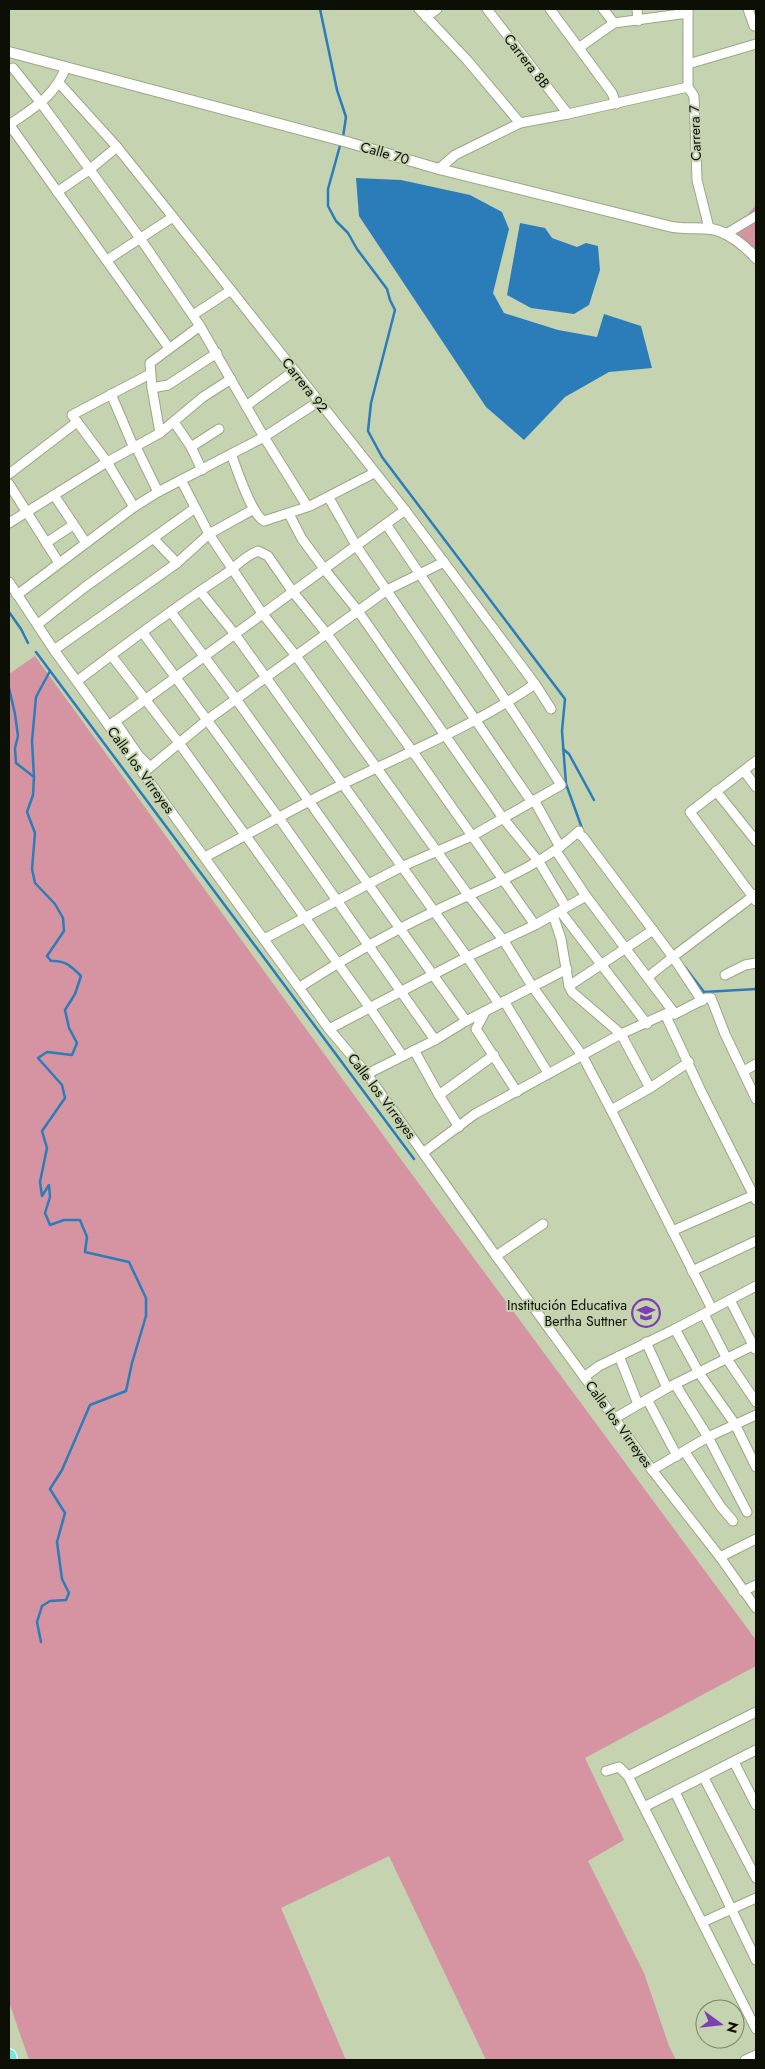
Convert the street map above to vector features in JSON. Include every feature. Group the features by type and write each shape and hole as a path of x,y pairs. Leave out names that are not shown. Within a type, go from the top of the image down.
{"highway":[{"path":"9,2056 10,2060"}],"street":[{"path":"419,9 467,60 520,123"},
{"path":"426,17 438,9"},
{"name":"Carrera 8B","path":"486,9 568,114"},
{"path":"550,9 580,47 612,93 616,104"},
{"path":"602,9 614,23"},
{"path":"637,9 638,21"},
{"path":"748,9 754,26"},
{"path":"580,47 614,23 638,21 688,11"},
{"name":"Carrera 7","path":"688,11 688,87 694,96 697,180 709,228"},
{"path":"688,64 756,44"},
{"name":"Calle 70","path":"9,52 334,138 440,169 668,226 687,229 709,228 720,231 756,258"},
{"path":"66,67 60,84 41,103 9,125 169,348"},
{"path":"13,68 140,238 193,315 217,353 264,437 307,506"},
{"name":"Carrera 92","path":"60,84 117,147 405,510 535,684 551,709"},
{"path":"440,169 455,155 520,123 616,104 688,87"},
{"path":"57,192 89,170 117,147"},
{"path":"726,234 756,216"},
{"path":"106,260 173,217"},
{"path":"193,315 231,290"},
{"path":"160,432 152,388 150,363 200,326"},
{"path":"152,388 168,385 217,353"},
{"path":"246,406 294,371"},
{"path":"134,506 107,462 72,415 150,374"},
{"path":"9,523 107,462 160,432 203,397 230,379"},
{"path":"111,394 158,492"},
{"path":"18,595 134,506 264,437 318,402"},
{"path":"9,474 76,422"},
{"path":"174,422 191,447 202,470"},
{"path":"191,447 219,429"},
{"path":"231,454 254,509 260,519 264,521 289,514 329,498 374,472"},
{"path":"181,480 210,534 262,613 378,768 469,896 504,940 532,986 582,1055 612,1110 692,1271 727,1359 756,1402"},
{"path":"9,484 59,563"},
{"path":"54,495 86,544"},
{"path":"329,498 357,546 475,720 533,801 558,849 586,896 675,1014"},
{"path":"38,624 195,508"},
{"path":"54,650 177,563 210,534 254,509"},
{"path":"112,723 405,510"},
{"path":"289,514 302,539 324,570 358,611 503,818 539,862 560,911 647,1024"},
{"path":"264,939 401,867 472,836 562,785 509,702 386,524"},
{"path":"46,543 73,525"},
{"path":"153,538 177,563"},
{"path":"77,682 171,612 233,569 247,555 258,551 268,556 292,592 327,634 413,752 535,925"},
{"path":"146,770 207,720 387,590 444,562"},
{"name":"Calle los Virreyes","path":"9,582 54,650 77,682 112,723 205,857 329,1029 367,1074 584,1377 652,1470 720,1557 756,1608"},
{"path":"200,591 234,633 401,867 502,1002 548,1073"},
{"path":"171,612 236,699 467,1020 476,1029 517,1092"},
{"path":"143,633 337,900 435,1040"},
{"path":"112,656 179,743 370,1008 402,1056"},
{"path":"205,857 342,784 445,736 509,702 535,684"},
{"path":"648,977 755,897 690,812 716,790 756,761"},
{"path":"744,771 756,787"},
{"path":"716,790 756,841"},
{"path":"300,988 337,963 401,928 539,862 578,832 653,930 676,955 702,1001"},
{"path":"329,1029 467,957 535,925 586,896"},
{"path":"560,911 569,986 576,997 621,1034 650,1088"},
{"path":"569,986 653,930"},
{"path":"725,975 745,965 756,963"},
{"path":"367,1074 435,1040 467,1020 567,969"},
{"path":"424,1152 475,1114 548,1073 621,1034 647,1024 665,1014 675,1014 706,998 712,1000 725,1034 756,1099"},
{"path":"476,1029 485,1012"},
{"path":"665,1014 701,1091 755,1197 672,1231"},
{"path":"414,1050 458,1127"},
{"path":"439,1095 494,1055"},
{"path":"612,1110 650,1088 688,1062"},
{"path":"744,1071 756,1064"},
{"path":"496,1256 543,1224"},
{"path":"692,1271 756,1241"},
{"path":"584,1377 599,1366 675,1329 756,1286"},
{"path":"615,1418 671,1386 755,1346 730,1300"},
{"path":"675,1329 699,1373 735,1424 756,1467"},
{"path":"646,1342 671,1386 708,1437 747,1512"},
{"path":"619,1356 642,1402 733,1521"},
{"path":"652,1470 708,1437 756,1415"},
{"path":"720,1557 756,1539"},
{"path":"744,1591 756,1585"},
{"path":"628,1776 756,1712"},
{"path":"644,1808 756,1750"},
{"path":"734,1762 756,1805"},
{"path":"606,1770 619,1767 628,1776 756,2029"},
{"path":"704,1778 756,1878"},
{"path":"675,1792 756,1960"},
{"path":"703,1922 756,1898"},
{"path":"745,2060 756,2054"}],"shaded area":[{"path":"756,205 756,255 729,235"},
{"path":"35,656 394,1150 756,1640 756,1666 585,1758 624,1840 588,1861 644,1973 669,2046 676,2060 486,2060 389,1856 281,1908 346,2060 29,2060 9,2002 9,674"}],"water":[{"path":"356,178 401,180 470,195 502,212 509,229 493,293 504,313 558,330 597,337 604,314 641,326 652,368 609,372 565,397 524,440 486,407 359,216"},
{"path":"520,223 545,228 552,238 577,247 586,243 598,246 600,270 589,305 574,314 531,308 507,295"}],"waterway":[{"path":"320,9 337,90 346,117 343,137"},
{"path":"341,142 328,189 328,206 336,221 348,233 357,249 387,289 395,310 371,403 368,431 382,457 565,699 562,731 566,784 583,831"},
{"path":"9,612 28,643"},
{"path":"36,652 414,1159"},
{"path":"34,777 32,741 36,697 50,671"},
{"path":"9,688 18,736 15,748 16,763 34,777 33,795 27,812 35,833 32,869 35,883 55,904 63,918 64,931 47,956 51,961 68,964 81,976 75,994 65,1010 69,1028 77,1043 72,1055 47,1052 38,1058 62,1085 65,1098 42,1131 47,1148 40,1182 42,1196 49,1185 50,1197 45,1213 50,1225 64,1220 80,1220 87,1237 85,1252 129,1262 146,1298 146,1316 126,1391 90,1405 62,1470 50,1489 65,1513 57,1542 62,1579 69,1593 66,1600 50,1601 42,1606 37,1622 41,1642"},
{"path":"563,749 569,754 594,800"},
{"path":"685,967 704,992 756,989"}],"place":[{"name":"Institución Educativa Bertha Suttner","path":"646,1313"}]}
